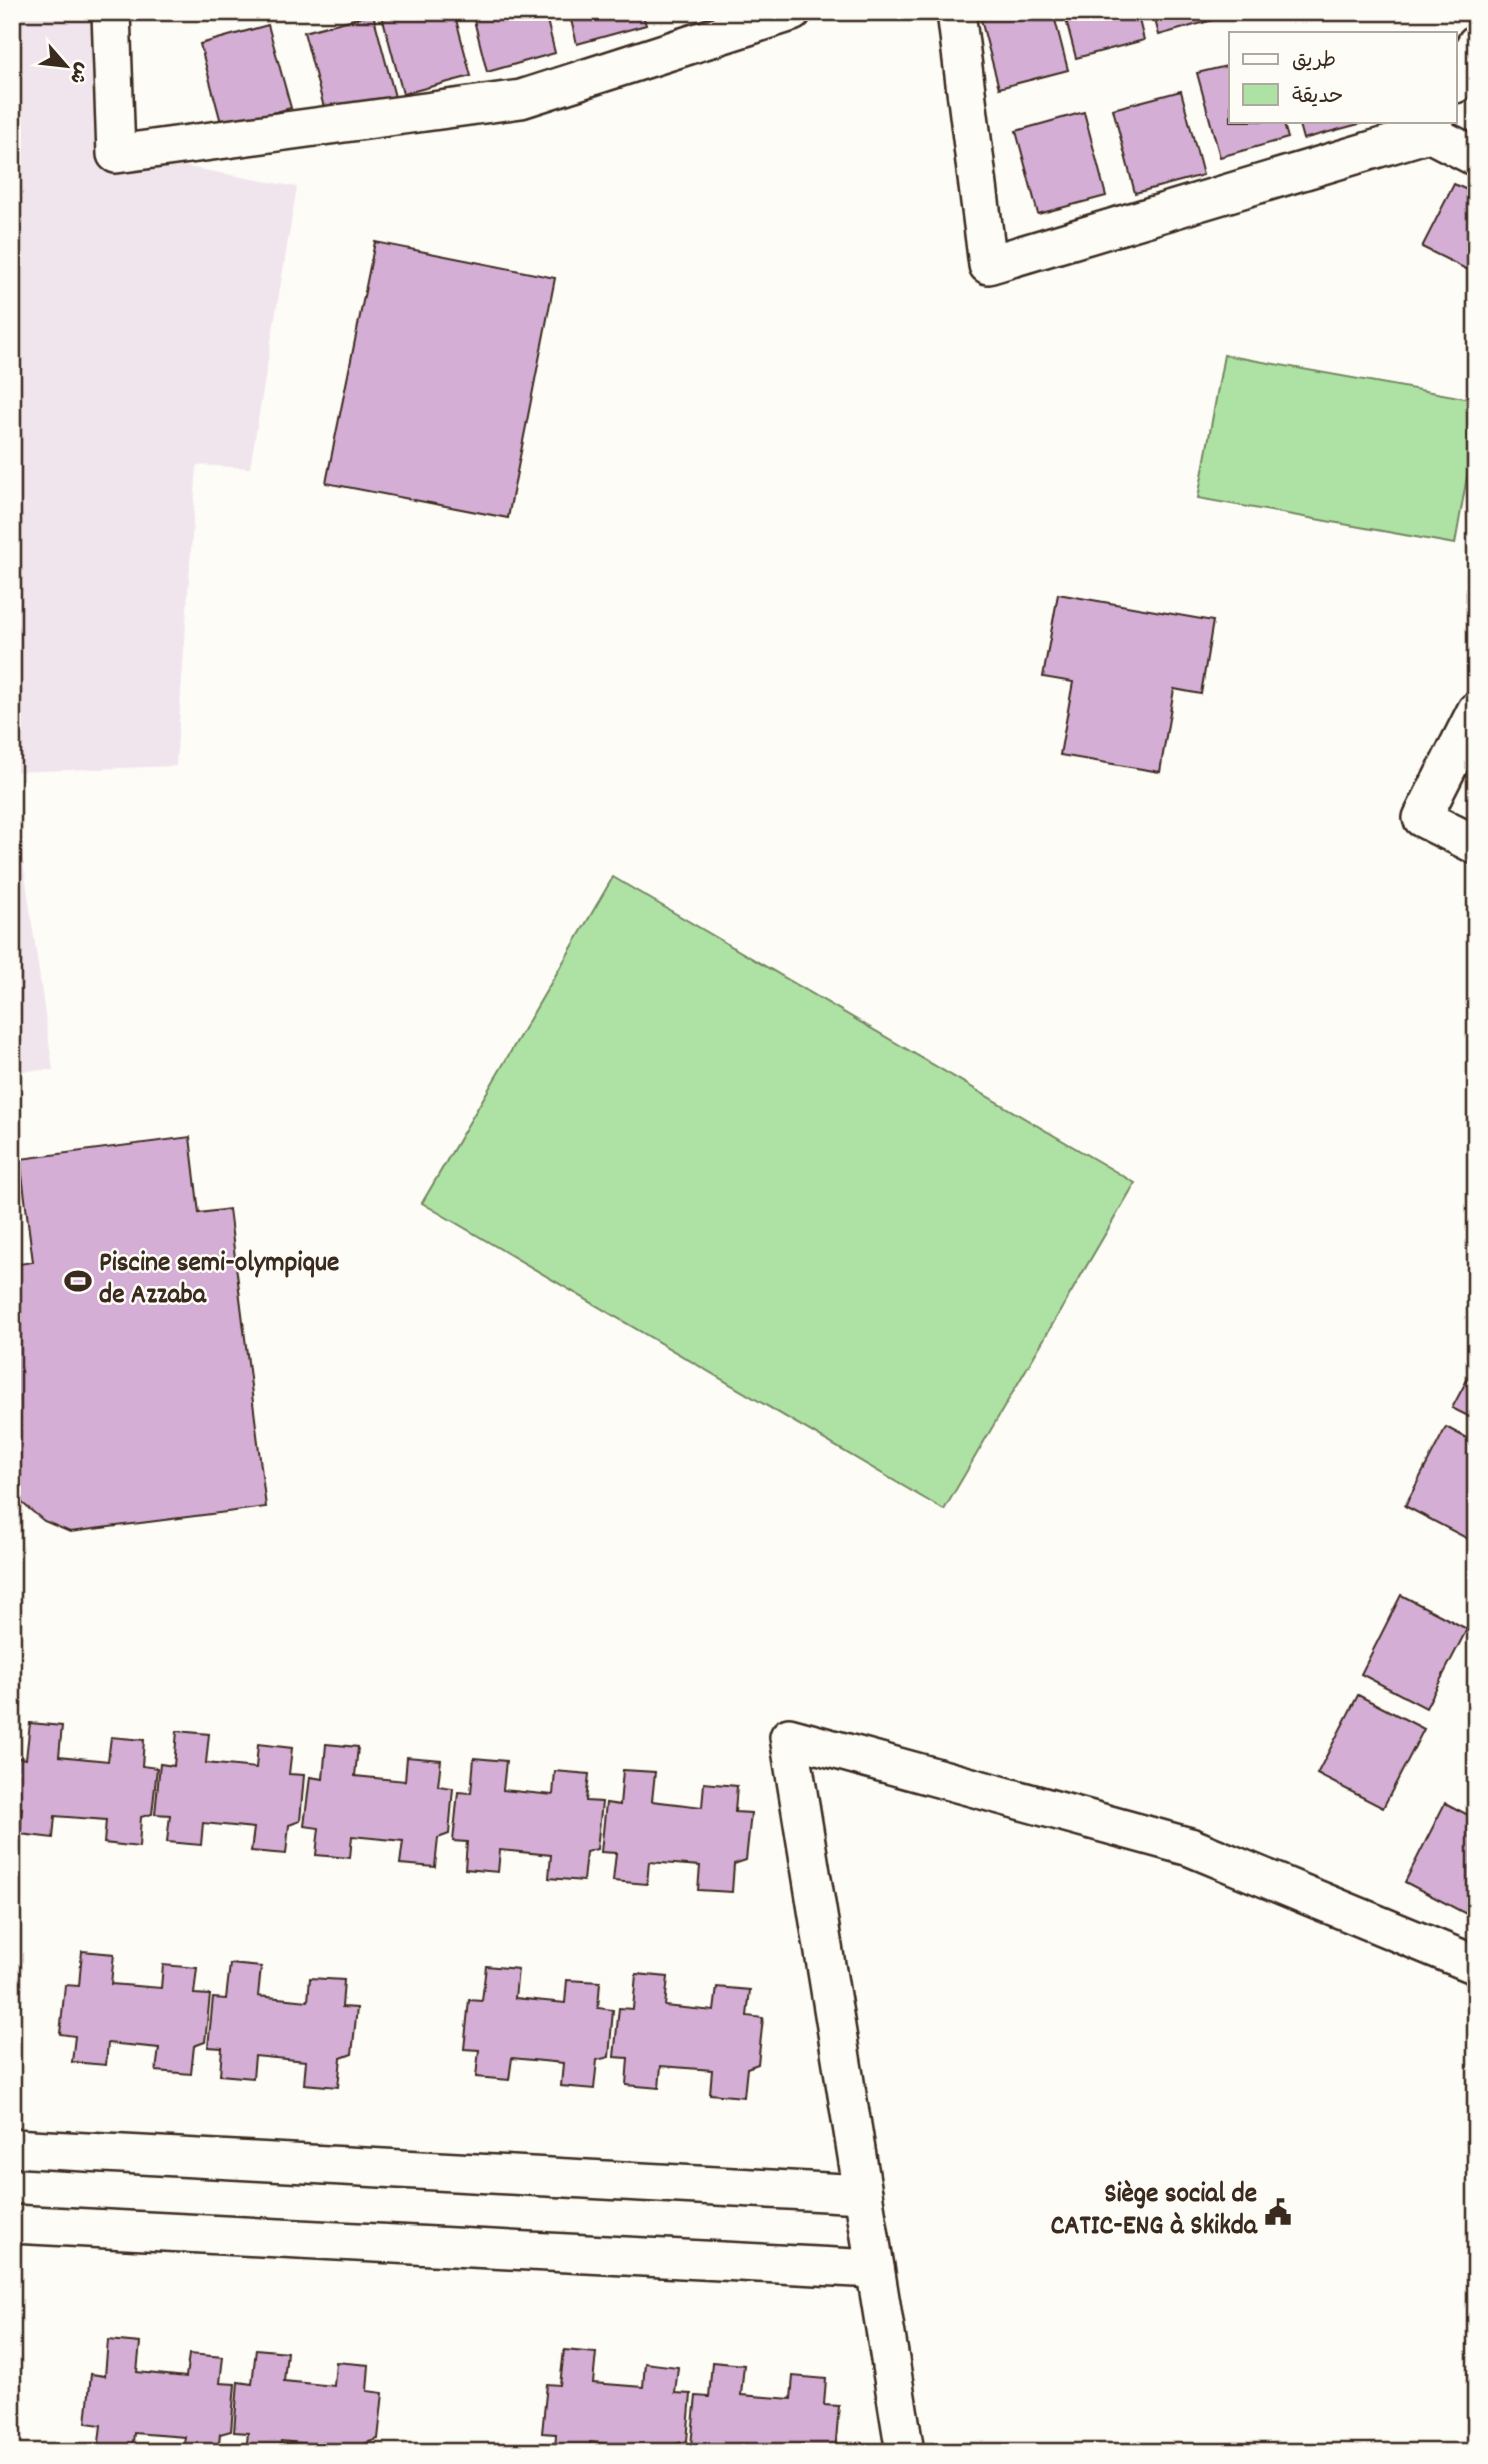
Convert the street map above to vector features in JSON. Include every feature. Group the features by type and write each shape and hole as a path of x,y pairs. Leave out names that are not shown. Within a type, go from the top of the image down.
{"street":[{"path":"111,12 116,154 522,99 792,12"},
{"path":"956,12 988,264 1432,127 1476,157"},
{"path":"1456,82 1476,44"},
{"path":"1476,711 1422,818 1476,845"},
{"path":"905,2452 789,1737 1190,1847 1476,1965"},
{"path":"12,2148 863,2194"},
{"path":"12,2224 875,2269"}],"shaded area":[{"path":"12,12 111,12 117,154 297,187 250,468 197,465 176,766 12,772"},
{"path":"12,783 53,1070 12,1071"}],"green space":[{"path":"1224,355 1476,400 1476,426 1455,544 1198,498"},
{"path":"613,877 1135,1183 944,1510 422,1203"}],"building":[{"path":"381,12 454,12 471,76 403,94"},
{"path":"472,12 545,12 555,53 487,72"},
{"path":"569,12 642,12 646,25 577,44"},
{"path":"979,12 1053,12 1068,70 999,88"},
{"path":"1064,12 1137,12 1144,40 1076,58"},
{"path":"1153,12 1226,12 1227,16 1159,35"},
{"path":"373,14 395,97 326,115 304,32"},
{"path":"268,25 291,108 222,126 200,44"},
{"path":"1229,65 1229,122 1283,122 1288,138 1220,157 1197,73"},
{"path":"1181,91 1203,175 1135,193 1113,109"},
{"path":"1084,112 1106,196 1038,214 1016,131"},
{"path":"1298,122 1366,122 1303,139"},
{"path":"1454,184 1476,194 1476,274 1422,247"},
{"path":"375,242 555,278 508,518 326,483"},
{"path":"1058,594 1213,621 1201,694 1174,689 1160,772 1060,755 1073,682 1043,677"},
{"path":"190,1137 199,1213 229,1209 266,1507 70,1532 44,1521 21,1502 12,1470 12,1265 33,1262 20,1159"},
{"path":"1476,1363 1476,1420 1452,1408"},
{"path":"1446,1427 1476,1443 1476,1530 1470,1540 1405,1506"},
{"path":"1401,1595 1467,1629 1426,1708 1361,1674"},
{"path":"1358,1695 1424,1729 1383,1808 1317,1774"},
{"path":"30,1723 62,1726 59,1756 108,1761 111,1737 144,1740 142,1766 157,1768 152,1814 141,1817 139,1847 104,1843 106,1820 55,1816 53,1838 20,1834 22,1808 12,1807 12,1761 13,1757 26,1759"},
{"path":"177,1731 209,1734 206,1763 256,1768 258,1744 292,1748 289,1774 304,1775 300,1821 289,1825 286,1854 251,1851 254,1828 203,1823 201,1845 167,1842 170,1815 155,1814 160,1764 174,1766"},
{"path":"326,1744 358,1747 355,1776 405,1781 407,1757 441,1760 438,1786 453,1788 449,1834 438,1838 435,1867 400,1864 403,1841 352,1836 350,1858 316,1855 319,1828 304,1826 310,1777 323,1779"},
{"path":"474,1758 506,1761 503,1790 553,1795 555,1771 589,1774 586,1801 602,1802 597,1849 586,1852 583,1881 549,1878 551,1855 500,1850 498,1872 465,1869 467,1842 453,1841 458,1792 471,1793"},
{"path":"623,1770 655,1772 652,1801 702,1807 704,1783 737,1786 735,1812 751,1813 746,1860 734,1864 732,1892 698,1890 700,1866 649,1862 647,1884 613,1881 616,1853 601,1852 606,1803 620,1805"},
{"path":"1445,1803 1476,1819 1476,1906 1470,1916 1405,1882"},
{"path":"82,1951 114,1954 111,1984 161,1988 163,1965 197,1968 194,1994 210,1995 205,2042 194,2046 191,2074 156,2071 159,2048 108,2043 106,2065 72,2062 75,2036 60,2034 65,1985 79,1986"},
{"path":"230,1964 261,1967 258,1996 308,2001 310,1978 344,1980 342,2007 357,2008 352,2054 341,2058 338,2087 304,2084 306,2061 255,2056 253,2078 220,2075 222,2048 208,2047 213,1998 226,1999"},
{"path":"486,1966 518,1969 515,1998 565,2003 567,1980 600,1982 598,2008 613,2010 609,2057 597,2060 594,2089 561,2086 563,2063 512,2058 509,2080 476,2077 479,2050 464,2049 469,2000 482,2001"},
{"path":"636,1974 668,1977 665,2006 714,2011 717,1987 750,1990 747,2016 763,2018 758,2064 747,2068 744,2097 710,2094 712,2070 661,2066 659,2088 626,2085 628,2058 614,2057 619,2008 633,2009"},
{"path":"108,2340 140,2343 137,2372 186,2377 189,2354 223,2357 220,2383 235,2384 231,2431 220,2434 218,2452 183,2452 185,2437 134,2433 132,2452 98,2451 101,2425 86,2423 91,2374 105,2376"},
{"path":"256,2349 287,2352 284,2381 334,2386 336,2362 369,2365 367,2391 383,2393 378,2439 366,2443 366,2452 331,2452 332,2446 281,2441 280,2452 246,2452 248,2433 234,2432 238,2382 252,2384"},
{"path":"564,2350 596,2353 593,2383 643,2387 645,2363 678,2367 675,2393 691,2394 687,2441 675,2444 674,2452 640,2452 641,2447 590,2442 589,2452 555,2452 556,2434 542,2433 547,2384 560,2385"},
{"path":"712,2362 744,2365 741,2395 791,2399 793,2376 826,2379 824,2405 839,2406 835,2452 704,2452 705,2447 691,2445 696,2396 709,2397"}],"place":[{"name":"Piscine semi-olympique de Azzaba","path":"78,1281"},
{"name":"Siège social de CATIC-ENG à Skikda","path":"1278,2212"}]}
